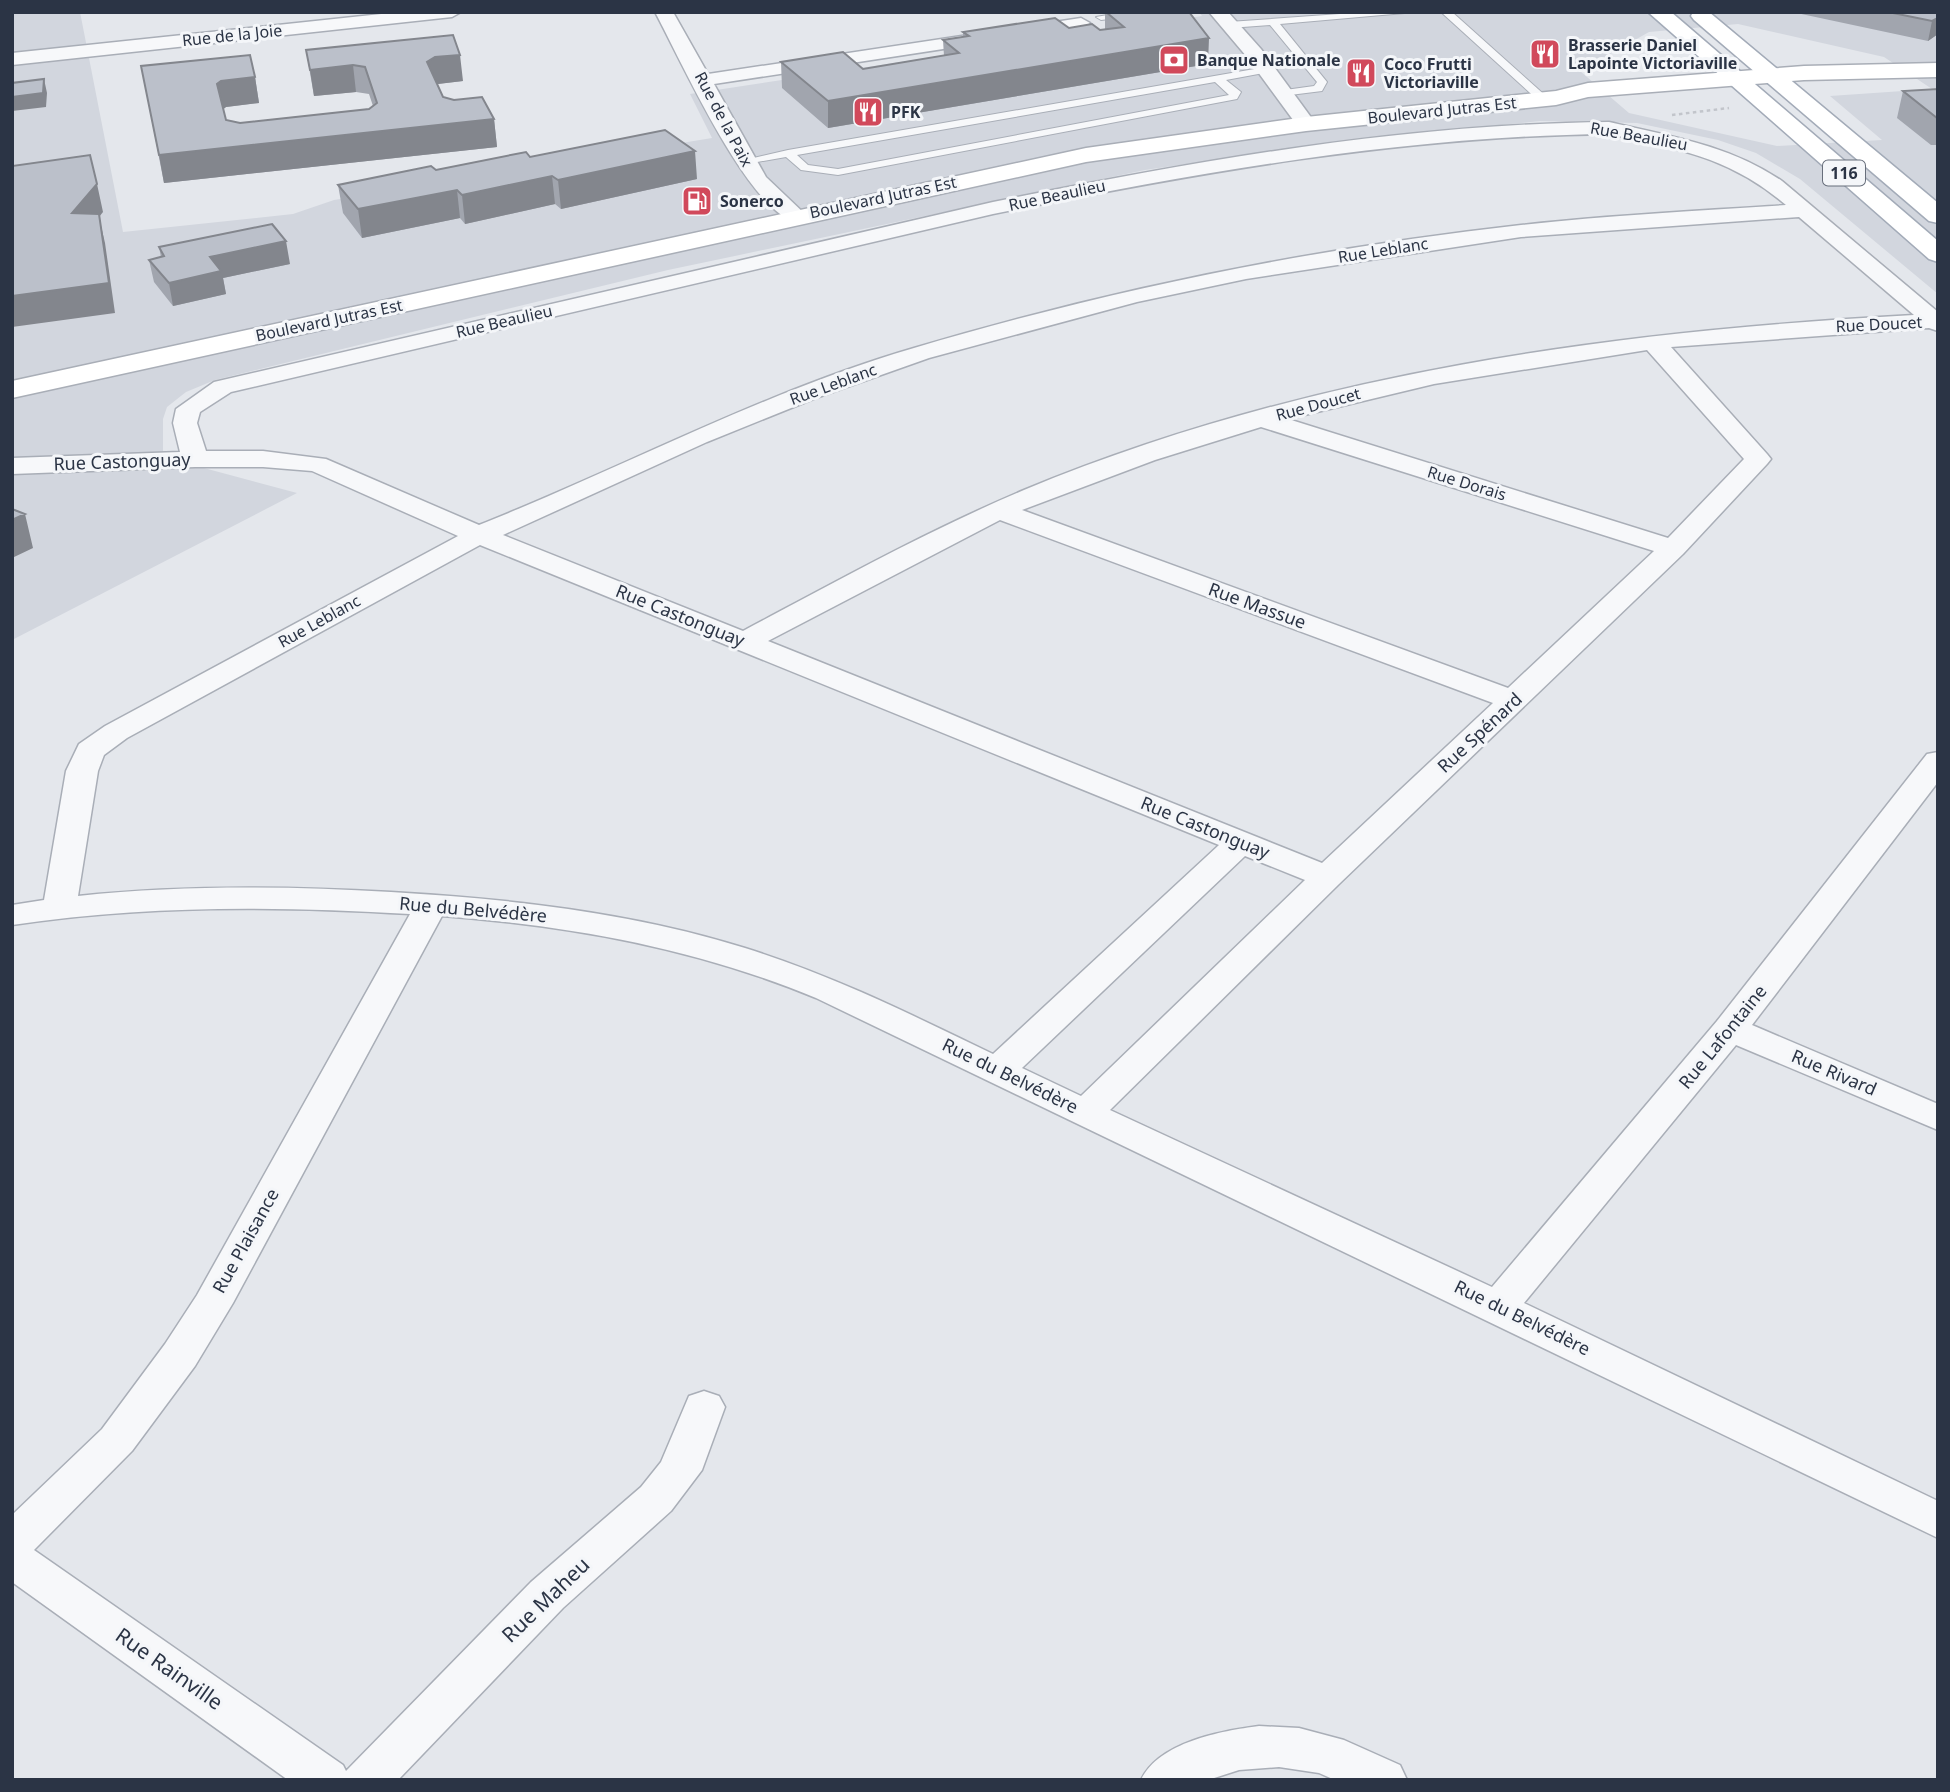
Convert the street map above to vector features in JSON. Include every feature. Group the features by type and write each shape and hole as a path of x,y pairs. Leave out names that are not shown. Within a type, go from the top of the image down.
{"main road":[{"name":"116","path":"1658,12 1938,254"},
{"name":"116","path":"1697,12 1938,216"},
{"name":"Boulevard Jutras Est","path":"12,390 796,216 1086,155 1306,124 1550,99 1601,103 1742,85 1938,69"},
{"name":"Boulevard Jutras Est","path":"1780,82 1938,84"}],"street":[{"name":"Rue de la Joie","path":"12,59 452,12"},
{"name":"Rue de la Paix","path":"664,12 757,180 776,201 796,216"},
{"path":"1223,19 1266,70 1306,124"},
{"path":"704,80 1081,23"},
{"name":"Rue Beaulieu","path":"195,458 185,423 188,409 223,387 993,208 1208,167 1513,129 1609,128 1711,151 1747,166 1804,210 1936,322"},
{"name":"Rue Leblanc","path":"60,906 82,771 90,751 116,732 479,535 545,508 698,437 807,393 921,353 1134,296 1246,272 1461,238 1645,220 1804,210"},
{"name":"Rue Doucet","path":"745,642 999,511 1076,479 1261,419 1365,391 1482,368 1653,342 1936,322"},
{"name":"Rue Spénard","path":"1085,1113 1327,877 1673,548 1758,459 1653,342"},
{"name":"Rue Dorais","path":"1261,419 1673,548"},
{"name":"Rue Castonguay","path":"12,466 195,458 263,459 317,464 479,535 1327,877"},
{"name":"Rue Massue","path":"999,511 1515,701"},
{"name":"Rue Lafontaine","path":"1500,1306 1730,1029 1937,764"},
{"path":"998,1070 1241,842"},
{"name":"Rue du Belvédère","path":"12,915 60,906 159,898 288,896 432,904 628,927 734,956 866,1006 1085,1113 1500,1306 1938,1521"},
{"name":"Rue Plaisance","path":"12,1543 117,1440 180,1355 213,1303 432,904"},
{"name":"Rue Rivard","path":"1730,1029 1938,1118"},
{"name":"Rue Maheu","path":"366,1780 547,1595 656,1499 680,1470 704,1407"},
{"name":"Rue Rainville","path":"12,1559 326,1780"},
{"path":"1165,1780 1189,1763 1264,1744 1320,1752 1382,1780"}],"lane":[{"path":"1101,17 1163,12"},
{"path":"1223,19 1273,22 1411,12"},
{"path":"1446,12 1550,99"},
{"path":"1273,22 1322,82 1318,89 1282,93"},
{"path":"746,161 1266,70"},
{"path":"788,153 805,168 838,172 1233,97 1236,92 1216,78"},
{"path":"970,122 999,142"}],"shaded area":[{"path":"12,12 80,12 123,232 293,214 334,200 712,138 690,94 1202,16 1199,12 1938,12 1938,294 1800,179 1756,153 1718,140 1637,123 1540,121 1337,142 1145,170 668,270 215,380 186,392 167,407 163,419 163,457 297,493 12,640","holes":["1738,24 1884,57 1932,89 1830,96 1882,140 1777,146 1629,113 1580,71 1649,32"]}],"building":[{"path":"1106,12 1189,12 1209,38 828,101 781,62 843,52 863,69 959,53 943,40 969,36 963,32 1055,18 1069,28 1092,24 1100,30 1124,27"},
{"path":"1888,12 1938,12 1938,18 1932,21"},
{"path":"453,35 460,55 435,57 427,62 443,97 454,100 482,97 494,119 159,155 141,66 250,55 255,77 221,81 217,84 226,120 240,123 369,109 377,103 365,67 353,65 310,70 306,50"},
{"path":"44,79 43,93 12,97 12,83"},
{"path":"1938,89 1937,118 1903,91"},
{"path":"665,130 695,151 558,180 552,176 462,195 457,190 358,209 338,185 431,166 436,170 526,152 530,157"},
{"path":"90,155 97,184 72,213 99,214 109,283 12,296 12,166"},
{"path":"272,224 286,241 210,257 221,271 169,283 149,260 164,256 159,247"},
{"path":"12,509 25,514 12,520"}],"place":[{"name":"Brasserie Daniel Lapointe Victoriaville","path":"1545,54"},
{"name":"Banque Nationale","path":"1174,60"},
{"name":"Coco Frutti Victoriaville","path":"1361,73"},
{"name":"PFK","path":"868,112"},
{"name":"Sonerco","path":"697,201"}]}
